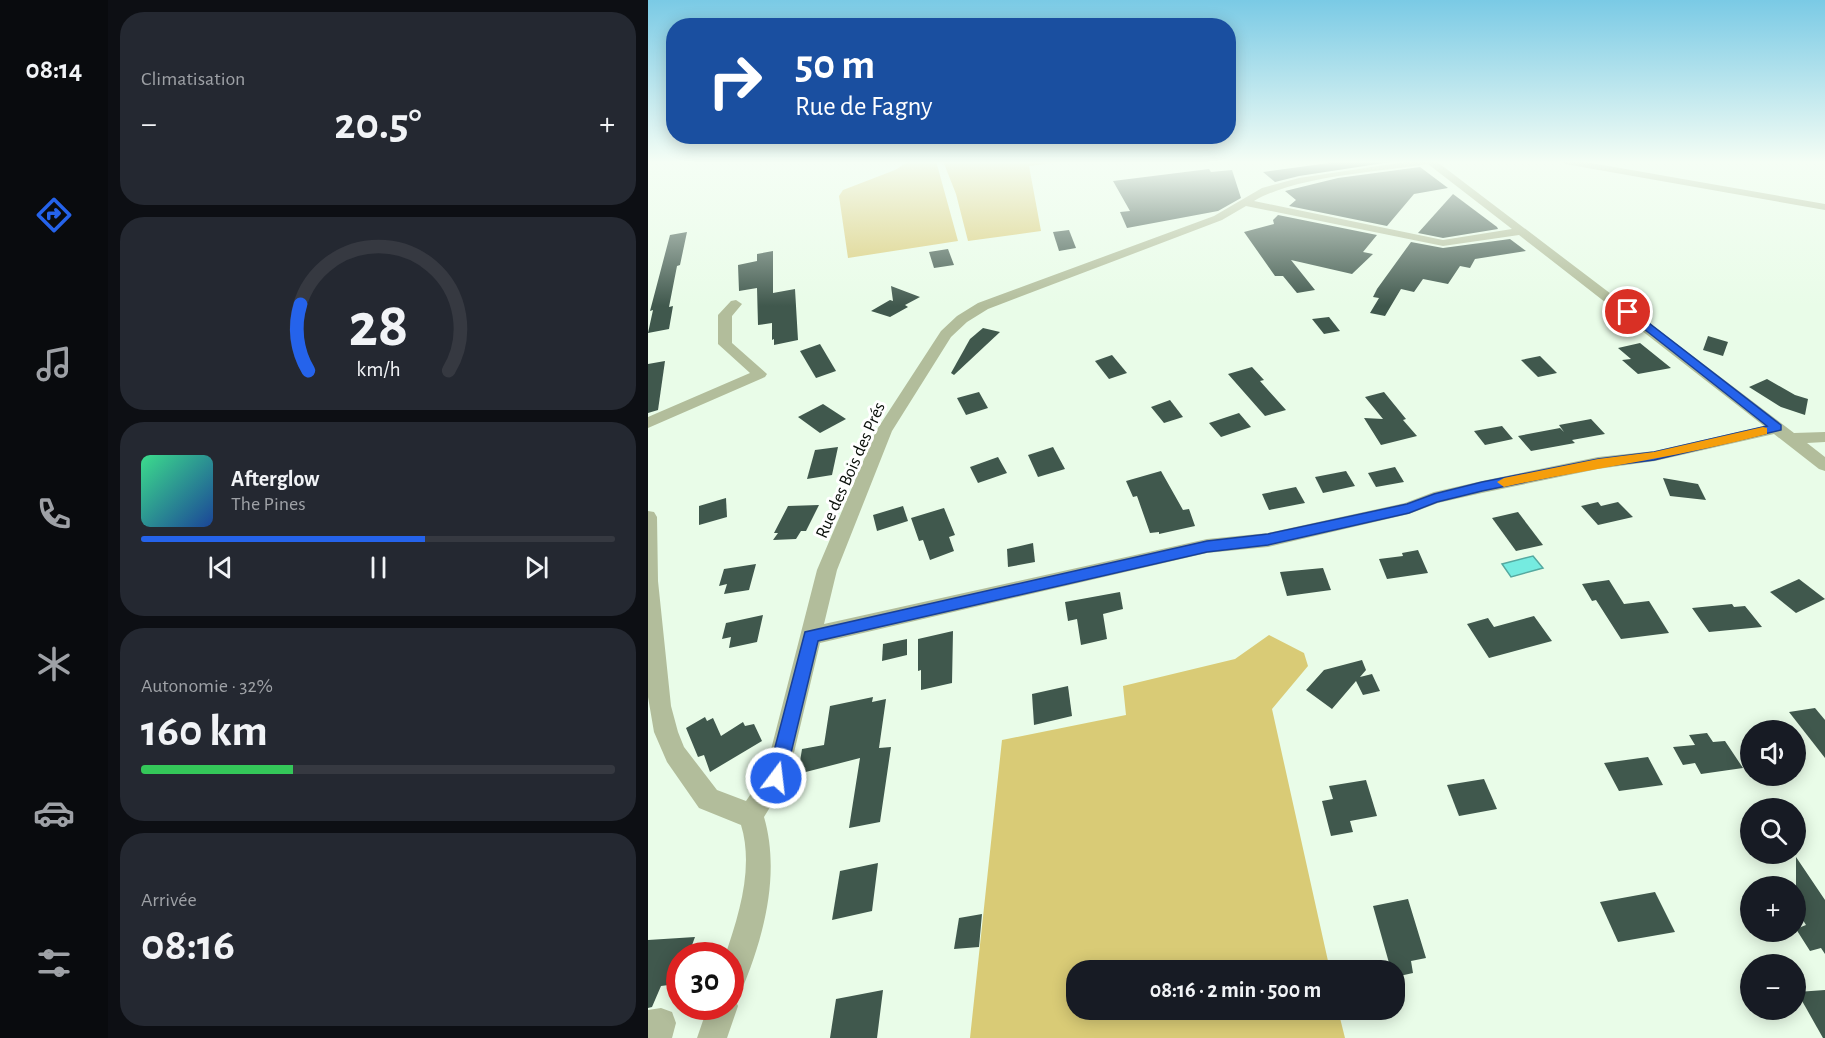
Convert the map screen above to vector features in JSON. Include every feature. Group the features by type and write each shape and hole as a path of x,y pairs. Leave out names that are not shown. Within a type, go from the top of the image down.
{"street":[{"name":"Rue des Bois des Prés","path":"751,815 776,778 827,570 884,431 946,334 962,318 1001,298 1177,234 1232,209"},
{"path":"1279,209 1443,243 1524,231"},
{"path":"1495,209 1825,465"},
{"path":"648,423 760,374 725,344 725,315 736,304"},
{"path":"811,636 1207,546 1280,537 1409,508 1434,498 1598,463 1654,456 1783,433 1825,437"},
{"path":"648,516 648,581 654,707 675,754 698,788 708,799 720,806 751,815 758,841 759,873 744,942"},
{"path":"712,1038 718,1020"},
{"path":"648,1025 661,1023 657,1038"}],"shaded area":[{"path":"841,209 949,209 958,241 848,258"},
{"path":"960,209 1037,209 1041,231 968,241"},
{"path":"1269,635 1304,653 1308,666 1272,709 1328,960 1066,960 1066,1020 1340,1020 1345,1038 970,1038 1002,740 1126,715 1123,686 1235,659"}],"water":[{"path":"1533,556 1543,568 1511,577 1502,564"}],"building":[{"path":"1221,209 1127,228 1120,212"},
{"path":"1306,209 1401,209 1387,226"},
{"path":"1439,209 1474,209 1498,229 1443,238 1418,233"},
{"path":"1278,215 1377,235 1363,252 1373,254 1352,274 1291,260 1315,290 1297,293 1283,276 1275,276 1244,232 1274,224 1273,220"},
{"path":"1069,230 1076,248 1059,251 1053,232"},
{"path":"687,232 669,307 673,306 669,329 648,333 653,310 650,311 670,235"},
{"path":"1510,239 1526,251 1475,259 1470,268 1460,266 1448,284 1423,279 1414,292 1401,289 1385,316 1370,313 1379,298 1373,297 1377,289 1411,242 1443,248"},
{"path":"948,249 954,265 934,268 929,252"},
{"path":"773,251 773,293 795,289 798,340 774,345 772,323 758,325 757,288 739,291 738,265 757,261 757,254"},
{"path":"891,286 920,297 890,317 871,311 890,300 893,301"},
{"path":"1329,317 1340,331 1324,334 1312,319"},
{"path":"983,328 1000,332 954,375 951,373 970,339"},
{"path":"1708,336 1728,342 1723,356 1703,350"},
{"path":"1640,343 1671,368 1638,374 1622,360 1631,359 1618,348"},
{"path":"820,344 836,371 816,378 800,351"},
{"path":"1112,355 1127,373 1109,379 1095,361"},
{"path":"1540,356 1557,373 1538,377 1521,360"},
{"path":"665,361 658,410 648,413 648,364"},
{"path":"1252,367 1264,380 1260,381 1286,410 1265,416 1228,374"},
{"path":"1767,379 1795,395 1808,399 1805,415 1781,407 1749,387"},
{"path":"979,392 988,408 966,415 957,398"},
{"path":"1384,392 1417,436 1381,445 1364,418 1383,419 1365,397"},
{"path":"1170,400 1183,417 1164,423 1151,407"},
{"path":"823,404 846,419 820,433 798,417"},
{"path":"1239,413 1251,427 1221,437 1209,423"},
{"path":"1591,419 1605,434 1572,440 1575,443 1531,451 1518,436 1560,428 1564,432 1559,425"},
{"path":"1502,426 1513,439 1485,445 1474,431"},
{"path":"838,447 832,475 807,479 815,450"},
{"path":"1053,447 1065,469 1038,477 1028,455"},
{"path":"998,457 1007,473 978,483 970,467"},
{"path":"1395,467 1404,482 1376,487 1368,473"},
{"path":"1161,471 1183,510 1189,509 1195,526 1159,534 1159,532 1150,533 1137,496 1133,497 1126,481"},
{"path":"1346,471 1355,486 1323,493 1315,477"},
{"path":"1663,478 1698,484 1706,500 1670,496"},
{"path":"1296,487 1305,503 1269,510 1262,494"},
{"path":"726,498 727,517 699,525 699,506"},
{"path":"1598,502 1601,506 1618,502 1633,517 1598,525 1581,506"},
{"path":"819,505 806,531 801,531 796,539 773,540 778,533 774,533 788,506"},
{"path":"903,506 908,521 877,531 873,515"},
{"path":"944,508 955,535 949,537 954,551 930,560 923,540 919,541 911,518"},
{"path":"1518,512 1543,545 1516,551 1492,518"},
{"path":"1033,543 1035,562 1008,567 1007,549"},
{"path":"1418,550 1428,573 1387,579 1379,559 1403,556 1402,553"},
{"path":"756,564 749,590 724,594 727,584 719,586 724,569"},
{"path":"1323,568 1331,590 1287,596 1280,572"},
{"path":"1799,579 1825,599 1796,613 1770,592"},
{"path":"1609,580 1624,604 1649,601 1669,633 1621,639 1596,600 1592,601 1582,584"},
{"path":"1120,592 1123,609 1103,614 1107,639 1081,645 1077,619 1068,621 1065,602"},
{"path":"1732,604 1734,607 1745,606 1762,627 1709,632 1692,608"},
{"path":"763,615 757,642 729,648 731,637 722,639 726,623"},
{"path":"1534,616 1552,641 1489,658 1467,624 1488,618 1494,627"},
{"path":"953,631 952,683 921,690 921,670 918,671 918,639"},
{"path":"907,639 907,655 882,661 883,644"},
{"path":"1362,660 1366,670 1360,677 1372,674 1380,691 1363,695 1356,681 1332,709 1306,690 1324,670"},
{"path":"1068,686 1072,716 1034,725 1032,694"},
{"path":"873,697 872,702 886,699 879,748 891,747 880,822 849,828 860,758 798,774 802,749 824,745 830,706"},
{"path":"1815,708 1825,720 1825,758 1806,734 1806,720 1795,720 1789,712"},
{"path":"705,717 707,721 713,718 721,736 743,722 745,726 754,724 762,741 710,772 704,755 698,757 686,728"},
{"path":"1707,733 1713,742 1725,741 1740,764 1740,768 1701,774 1695,763 1683,765 1673,747 1695,745 1689,735"},
{"path":"1648,757 1663,785 1619,791 1604,763"},
{"path":"1484,779 1497,809 1459,816 1447,785"},
{"path":"1366,780 1377,816 1350,821 1353,832 1331,836 1322,801 1333,799 1329,786"},
{"path":"878,863 872,911 832,920 840,871"},
{"path":"1796,864 1801,864 1825,900 1825,954 1821,948 1810,951 1804,942 1806,876 1796,876"},
{"path":"1655,892 1675,932 1618,942 1600,902"},
{"path":"1408,899 1426,958 1411,961 1413,973 1405,975 1405,960 1388,960 1373,906"},
{"path":"982,914 979,947 954,949 959,918"},
{"path":"695,937 693,942 666,942 666,985 661,986 652,1007 648,1008 648,940"},
{"path":"883,990 877,1038 830,1038 836,999"},
{"path":"1825,990 1825,1038 1806,1008 1806,991"}],"slow traffic":[{"path":"1504,482 1598,463 1640,459 1763,431"}],"route":[{"path":"776,778 811,636 1207,546 1268,540 1409,508 1434,498 1482,487 1598,463 1640,459 1776,428 1628,312"}]}
